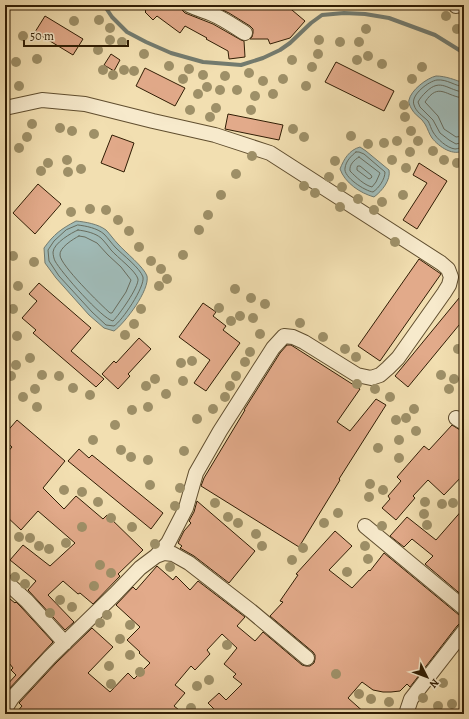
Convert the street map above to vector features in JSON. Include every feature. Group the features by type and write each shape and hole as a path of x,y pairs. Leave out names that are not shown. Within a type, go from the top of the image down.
{"street":[{"path":"189,5 225,20 245,33"},
{"path":"5,108 42,100 85,104 215,135 270,153 428,254 448,269 451,277 449,285 398,358 380,375 371,378 357,375 304,342 293,337 284,336 278,341 204,457 196,473 186,508 168,544 156,556 140,568 116,594 50,657 12,698 5,710"},
{"path":"365,526 464,608"},
{"path":"156,556 164,553 173,554 189,563 251,611 307,658"},
{"path":"5,581 27,601 65,643"},
{"path":"406,714 411,699 464,631"}],"water":[{"path":"436,76 447,77 464,83 464,150 460,152 451,152 443,148 435,141 424,122 414,113 409,104 410,96 413,92 424,82"},
{"path":"360,147 389,170 389,178 380,192 374,197 363,193 349,183 345,179 340,169 347,155 356,148"},
{"path":"76,221 96,225 106,230 142,268 147,276 145,289 136,306 114,331 104,328 89,315 56,278 45,263 44,248 58,232"}],"building":[{"path":"140,5 181,5 182,10 185,13 213,24 244,41 245,57 229,59 228,51 206,39 207,38 185,26 180,33 157,16 153,20"},
{"path":"212,5 286,5 305,21 290,38 270,44 268,39 250,39 252,37 253,29 250,26 229,13"},
{"path":"45,16 83,39 73,55 35,32"},
{"path":"111,54 120,60 114,71 104,65"},
{"path":"336,62 394,91 384,111 325,82"},
{"path":"145,68 185,88 175,106 136,86"},
{"path":"228,114 283,125 279,140 225,129"},
{"path":"112,135 134,143 124,172 101,163"},
{"path":"419,163 447,181 417,229 403,220 427,183 413,175"},
{"path":"38,184 61,204 35,234 13,213"},
{"path":"419,259 441,274 380,361 358,346"},
{"path":"39,283 91,328 71,351 104,379 96,387 33,333 36,330 22,318 37,301 29,294"},
{"path":"464,292 464,319 408,387 395,376"},
{"path":"203,303 216,312 213,316 226,326 223,330 240,343 206,391 194,383 210,360 179,337"},
{"path":"139,338 151,349 128,374 130,376 118,389 102,374 114,361 116,363"},
{"path":"287,345 291,345 360,389 337,422 350,431 376,399 386,405 339,479 340,480 299,547 201,486 204,478 244,410 280,353"},
{"path":"17,420 65,461 43,488 64,509 76,496 103,519 107,515 143,550 118,574 120,576 93,604 63,581 48,595 74,622 65,630 28,590 36,581 10,560 23,545 50,566 75,543 38,511 21,530 5,515 5,455 12,447 5,441 5,434"},
{"path":"452,425 464,431 464,474 444,495 428,480 413,496 415,498 396,520 382,508 390,499 388,496 401,481 397,477 424,446 429,450"},
{"path":"79,449 89,458 92,455 163,513 151,529 68,461"},
{"path":"197,501 255,551 229,583 194,556 180,548 182,546 178,543 184,531 191,523 189,521 194,512"},
{"path":"464,508 464,597 425,564 433,556 412,539 404,547 390,536 407,517 436,540"},
{"path":"335,531 352,546 329,570 352,588 369,570 370,571 384,553 459,615 464,616 464,623 460,623 457,626 410,687 407,684 400,691 383,692 373,690 362,682 348,698 366,714 219,714 208,703 219,693 226,700 242,684 233,677 236,674 224,664 237,648 222,634 207,650 210,654 195,670 191,666 175,685 185,693 174,706 184,714 15,714 22,706 19,703 56,663 92,628 113,647 88,673 110,692 128,673 134,679 150,663 127,640 140,627 116,605 133,587 136,590 157,566 173,580 176,576 190,590 198,581 245,617 237,626 255,641 263,632 302,665 310,666 314,663 315,659 313,652 270,616 283,602 280,601 298,575 296,574"},
{"path":"10,599 21,607 53,642 7,691 5,687 16,675 11,670 13,668 5,658 5,604"}],"waterway":[{"path":"104,5 112,17 127,32 171,53 203,62 241,65 263,58 280,50 290,43 311,23 322,15 344,13 365,14 389,18 435,35 464,53"}]}
